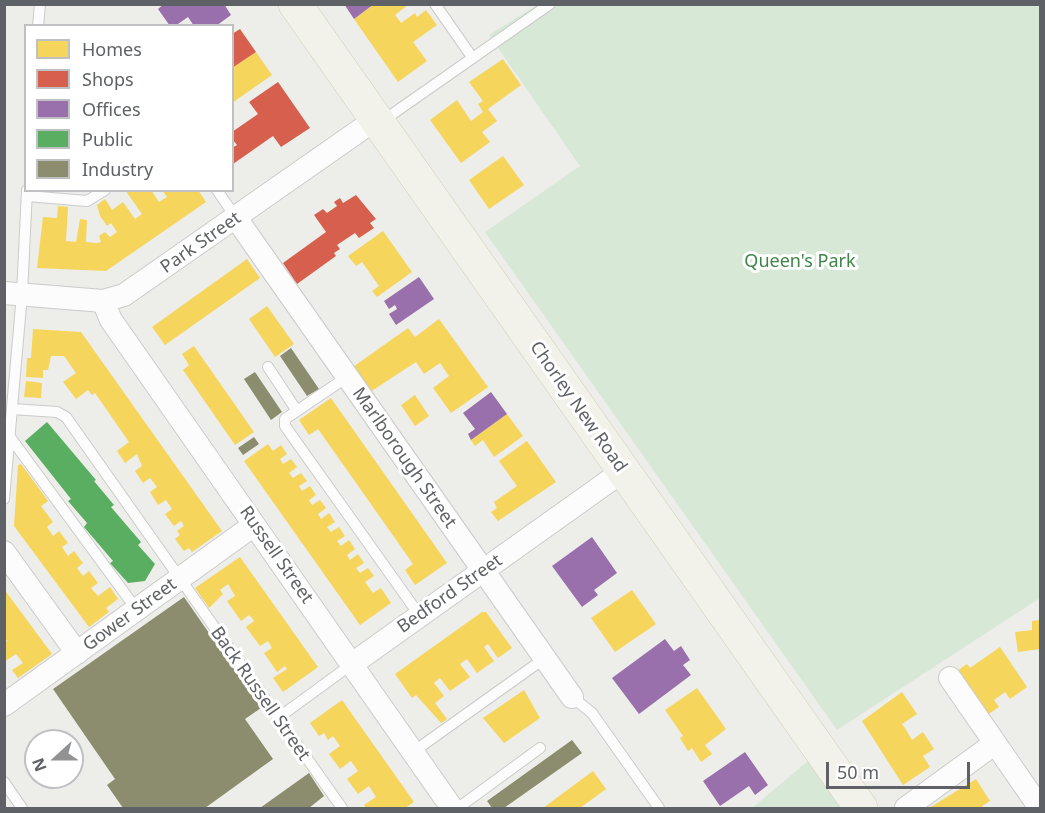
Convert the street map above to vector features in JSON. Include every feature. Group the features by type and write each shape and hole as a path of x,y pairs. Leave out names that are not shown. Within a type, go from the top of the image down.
{"main road":[{"name":"Chorley New Road","path":"295,4 861,808"}],"street":[{"name":"Park Street","path":"14,294 103,300 134,290 377,122"},
{"name":"Marlborough Street","path":"236,218 572,697"},
{"name":"Russell Street","path":"103,300 111,320 413,752 447,806"},
{"name":"Bedford Street","path":"352,664 624,471"},
{"name":"Gower Street","path":"4,705 254,525"},
{"path":"4,552 77,653"},
{"path":"950,678 1040,808"},
{"path":"906,808 994,744"}],"lane":[{"path":"38,24 40,4"},
{"path":"435,4 472,57"},
{"path":"377,122 550,4"},
{"path":"4,499 12,409 14,294 27,193 87,201 102,192"},
{"path":"218,192 236,218"},
{"path":"268,367 297,411"},
{"path":"347,377 285,419 285,426 420,616"},
{"name":"Back Russell Street","path":"12,409 57,412 66,417 339,805"},
{"path":"10,437 137,610"},
{"path":"413,752 545,658"},
{"name":"Bedford Street","path":"278,718 352,664"},
{"path":"572,697 592,713 658,808"},
{"path":"447,806 540,748"},
{"path":"4,782 22,808"},
{"path":"327,808 339,805"}],"green space":[{"name":"Queen's Park","path":"537,5 1040,5 1040,598 837,730 485,232 580,166 489,35"},
{"path":"820,751 861,808 752,808"}],"building: Homes":[{"path":"374,4 409,4 395,15 401,23 415,13 417,17 426,10 437,25 413,42 427,61 398,82 354,19"},
{"path":"256,52 272,75 234,102 234,67"},
{"path":"503,59 521,85 488,109 497,121 482,132 490,142 461,163 430,120 457,100 471,121 483,112 478,104 483,101 469,82"},
{"path":"503,156 524,185 489,209 469,180"},
{"path":"126,192 152,192 159,202 167,197 163,192 199,192 206,202 106,271 37,268 43,217 57,218 58,206 68,207 66,241 76,242 80,219 87,220 86,242 101,242 99,236 105,232 110,237 117,232 111,223 107,226 100,216 97,205 105,199 112,210 123,202 135,219 142,214"},
{"path":"383,231 412,272 377,297 372,291 379,286 362,262 356,266 348,256"},
{"path":"247,259 260,278 165,345 152,327"},
{"path":"267,306 294,344 275,357 249,319"},
{"path":"439,319 488,387 451,413 433,388 449,376 440,363 424,374 416,362 370,392 353,367 408,328 415,337"},
{"path":"33,329 81,332 222,531 192,552 189,548 184,551 175,539 180,535 177,531 184,526 181,521 174,526 165,514 172,509 166,500 158,505 150,492 157,487 150,478 143,483 135,471 142,466 137,454 125,463 117,451 129,442 95,393 92,395 88,390 76,399 63,382 76,373 64,356 51,356 48,370 43,370 43,378 26,377 27,358 31,358"},
{"path":"194,346 254,432 235,445 183,370 189,365 182,354"},
{"path":"26,381 42,383 41,398 24,397"},
{"path":"415,395 429,416 415,426 401,405"},
{"path":"331,398 447,563 415,585 405,570 413,564 366,497 318,429 309,435 299,420"},
{"path":"507,414 523,436 494,457 483,440 475,446 471,440"},
{"path":"527,441 556,482 498,521 491,512 497,508 494,502 517,486 499,461"},
{"path":"268,444 273,451 281,445 287,454 280,459 283,464 291,459 297,467 289,473 293,478 301,473 307,481 299,486 302,491 310,486 316,495 309,500 312,505 320,500 326,508 318,514 321,519 329,513 335,522 327,527 331,532 339,527 345,536 337,541 341,546 349,540 355,549 347,555 350,560 358,554 364,563 356,568 360,573 368,568 374,576 365,582 373,593 381,588 391,603 360,625 244,461"},
{"path":"21,464 48,501 41,506 53,522 47,527 53,536 59,531 68,543 62,547 68,556 74,551 83,563 77,568 83,576 89,571 98,583 91,588 98,596 110,587 118,599 106,608 109,612 89,627 14,526 18,465"},
{"path":"240,557 318,667 283,692 273,678 287,669 285,666 277,672 264,653 272,648 268,641 260,646 246,627 254,621 252,618 249,615 241,621 227,601 235,596 228,584 220,590 223,594 209,608 195,588"},
{"path":"4,589 52,654 18,678 12,670 23,663 16,654 4,662 4,643 7,641 4,637"},
{"path":"632,590 656,624 615,652 591,618"},
{"path":"482,612 486,612 512,648 498,658 488,644 484,647 494,661 477,673 467,659 460,664 470,677 450,691 440,678 434,683 444,696 435,703 447,719 441,723 416,695 412,698 395,674"},
{"path":"1040,620 1040,649 1018,652 1015,632 1032,630 1032,621"},
{"path":"1000,647 1027,687 1010,699 1005,692 994,700 999,707 984,717 954,673 967,664 970,668"},
{"path":"697,688 726,729 705,745 712,754 701,762 692,748 688,751 680,738 683,736 665,710"},
{"path":"524,690 540,718 504,743 483,718"},
{"path":"902,692 917,714 902,724 912,740 923,732 934,749 923,756 930,767 903,785 862,721"},
{"path":"342,700 414,802 405,808 366,808 364,805 376,797 369,786 358,794 347,779 358,771 351,761 340,769 329,754 340,746 333,736 328,740 324,733 319,736 310,723"},
{"path":"593,771 606,789 580,808 543,808"},
{"path":"976,779 990,801 982,806 984,808 929,808"}],"building: Shops":[{"path":"240,29 256,52 234,67 234,33"},
{"path":"278,82 310,128 281,147 273,136 234,163 234,147 237,145 234,141 234,131 258,114 249,102"},
{"path":"356,195 376,219 370,223 374,228 359,238 355,233 337,245 340,249 334,253 336,256 297,284 283,263 326,232 314,215 323,209 327,213 337,206 334,202 340,198 343,203"}],"building: Offices":[{"path":"164,4 224,4 231,15 219,24 193,24 188,17 178,24 169,24 158,9"},
{"path":"344,4 374,4 354,19"},
{"path":"419,277 434,299 396,325 389,314 397,309 395,305 389,309 384,301"},
{"path":"491,392 507,414 471,440 468,434 475,429 463,413"},
{"path":"592,537 617,573 594,590 598,595 582,607 552,566"},
{"path":"665,639 674,651 681,646 690,660 683,665 691,675 639,714 612,678"},
{"path":"745,752 768,785 755,795 749,786 720,806 703,781"}],"building: Public":[{"path":"47,422 96,480 94,481 114,505 111,507 141,542 138,545 155,564 145,581 128,583 110,563 113,561 84,527 87,523 68,501 71,499 25,441"}],"building: Industry":[{"path":"291,348 319,389 307,396 280,356"},
{"path":"255,372 282,412 271,420 244,379"},
{"path":"254,437 259,444 243,455 238,448"},
{"path":"184,597 261,708 245,719 273,759 205,808 123,808 107,785 115,779 84,734 84,729 81,729 53,689"},
{"path":"572,740 582,753 504,808 492,808 487,801"},
{"path":"309,773 324,796 309,808 260,808"}]}
